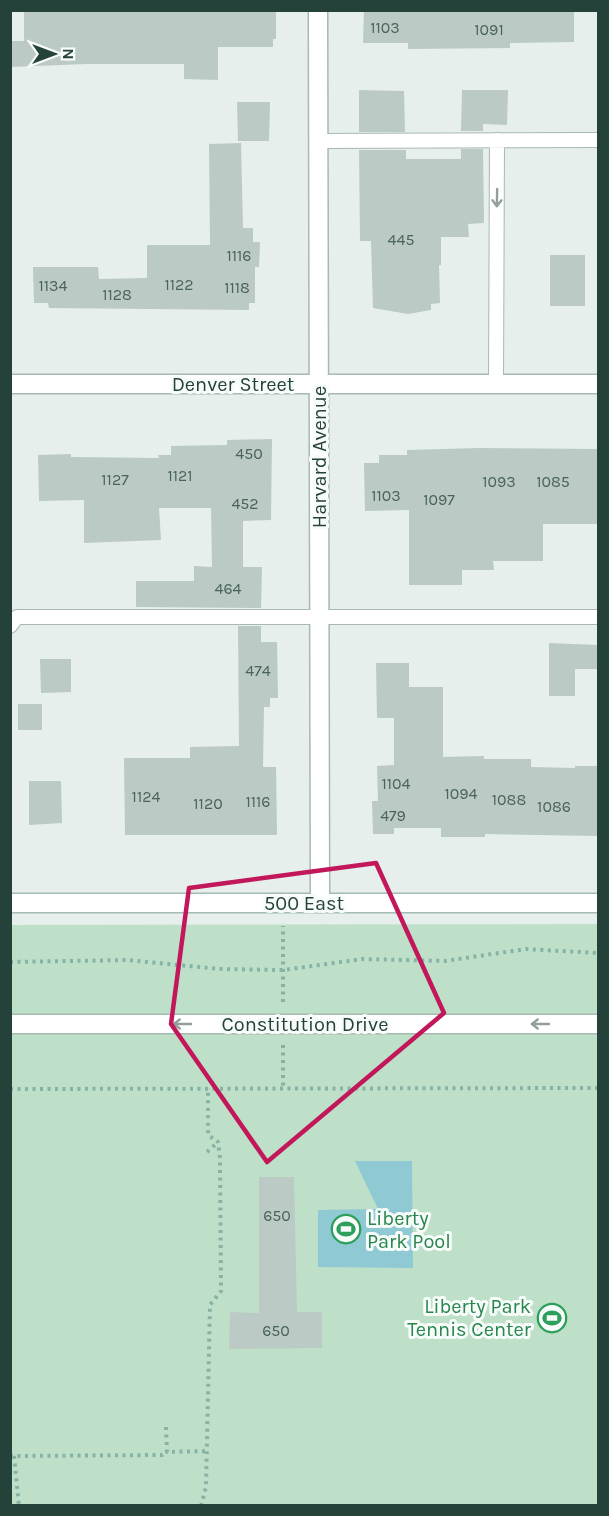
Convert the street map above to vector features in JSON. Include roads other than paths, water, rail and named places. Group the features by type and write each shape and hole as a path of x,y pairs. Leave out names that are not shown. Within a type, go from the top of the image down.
{"street":[{"name":"Harvard Avenue","path":"318,10 320,903"},
{"name":"Denver Street","path":"10,384 598,384"},
{"name":"500 East","path":"10,903 598,903"},
{"name":"Constitution Drive","path":"10,1024 598,1024"}],"lane":[{"path":"496,384 497,140"},
{"path":"318,141 598,140"},
{"path":"10,626 17,617 598,617"}],"water":[{"path":"355,1161 412,1161 413,1268 318,1267 318,1210 378,1209"}],"place":[{"name":"Liberty Park Pool","path":"346,1229"},
{"name":"Liberty Park Tennis Center","path":"552,1318"}]}
